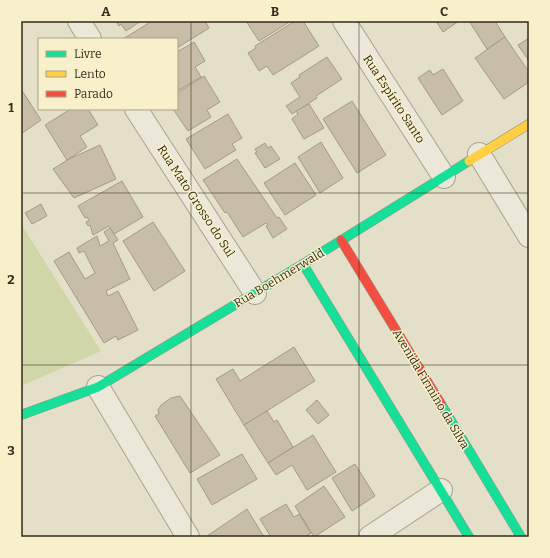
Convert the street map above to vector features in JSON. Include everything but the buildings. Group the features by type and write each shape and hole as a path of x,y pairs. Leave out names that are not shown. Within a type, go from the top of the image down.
{"street":[{"path":"79,21 89,38"},
{"name":"Rua Espírito Santo","path":"344,21 444,176"},
{"name":"Rua Mato Grosso do Sul","path":"137,110 255,293"},
{"name":"Rua Boehmerwald","path":"21,415 98,387 303,264 529,124"},
{"path":"479,154 529,236"},
{"name":"Avenida Firmino da Silva","path":"341,240 521,537"},
{"path":"303,264 469,537"},
{"path":"98,387 188,537"},
{"path":"370,537 441,490"}],"green space":[{"path":"21,224 101,351 21,386"}],"traffic: fast":[{"path":"21,415 98,387 303,264 469,161"},
{"path":"303,264 469,537"},
{"path":"441,404 521,537"}],"traffic: slow":[{"path":"469,161 529,124"}],"traffic: jam":[{"path":"341,240 441,404"}]}
